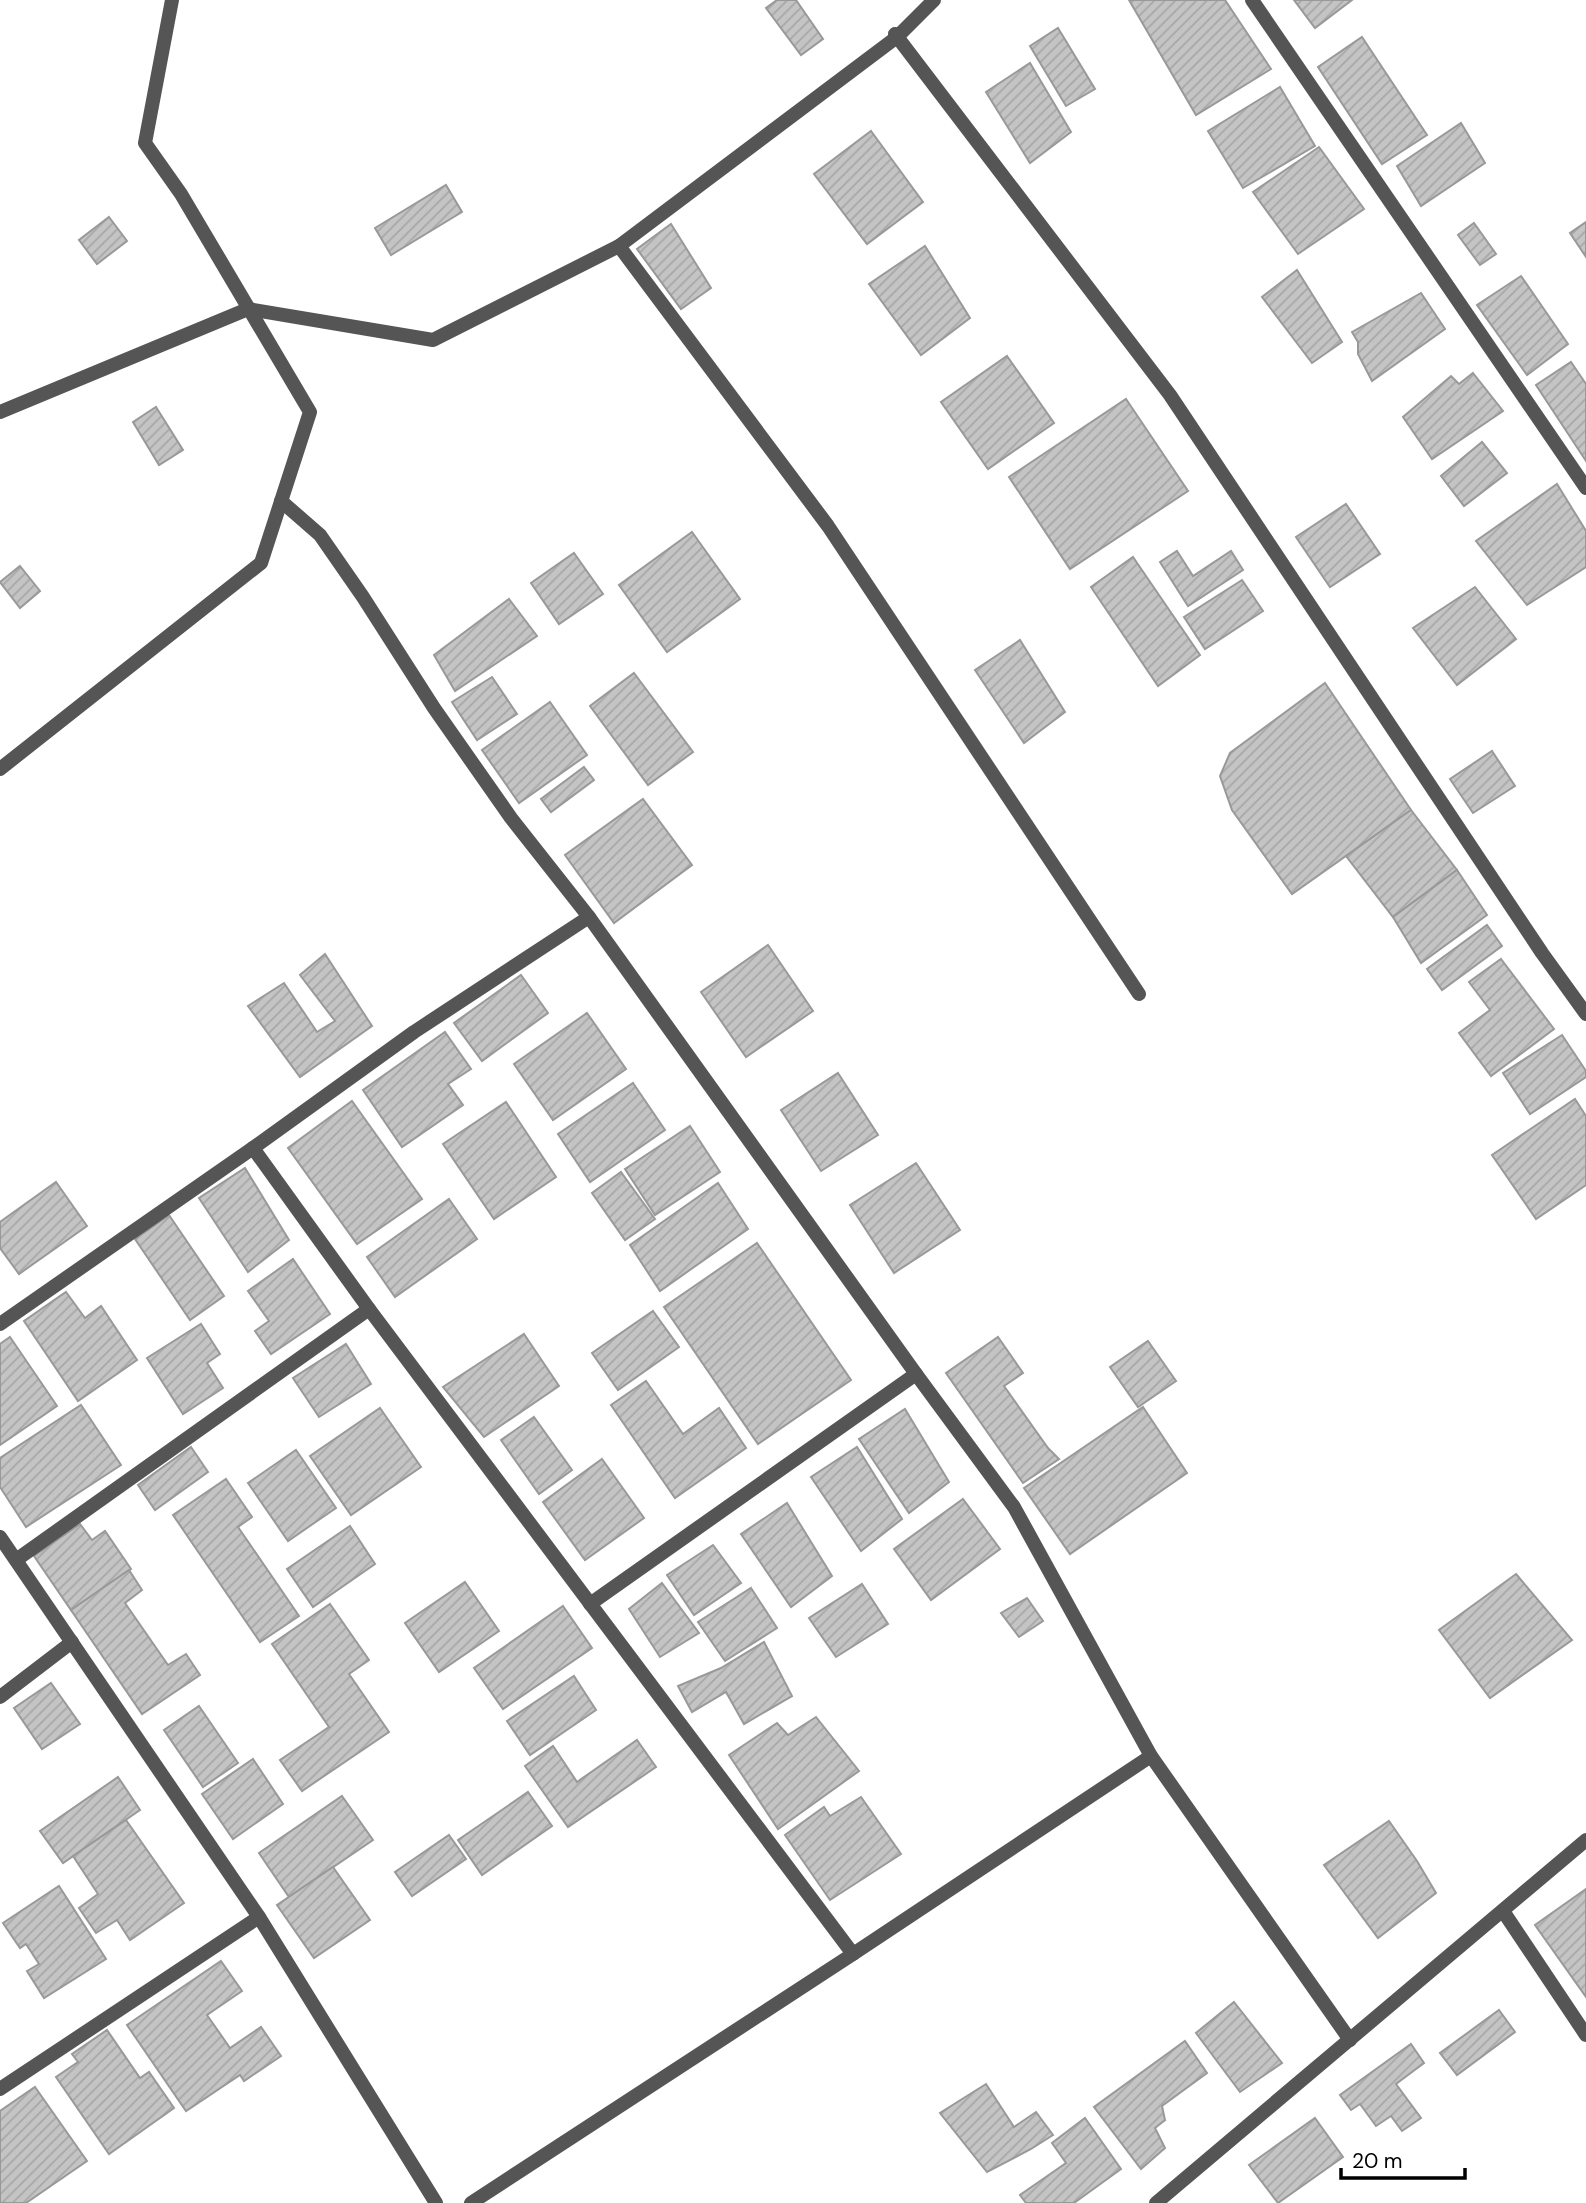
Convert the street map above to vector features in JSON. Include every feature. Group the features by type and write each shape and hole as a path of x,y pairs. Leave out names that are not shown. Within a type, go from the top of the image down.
{"street":[{"path":"0,769 261,563 310,412 181,194 145,143 172,0"},
{"path":"0,412 248,309 433,341 619,246 896,36 934,0"},
{"path":"1252,0 1586,488"},
{"path":"896,36 1170,395 1542,953 1586,1014"},
{"path":"619,246 828,526 1139,994"},
{"path":"281,501 320,536 480,774 589,917 1014,1507 1151,1756 1350,2040"},
{"path":"0,1324 414,1032 589,917"},
{"path":"253,1148 369,1309 853,1954"},
{"path":"16,1560 369,1309"},
{"path":"590,1604 916,1374"},
{"path":"0,1537 259,1917 436,2203"},
{"path":"0,1697 72,1642"},
{"path":"471,2203 1151,1756"},
{"path":"1156,2203 1586,1840"},
{"path":"1503,1911 1586,2035"},
{"path":"0,2089 259,1917"}],"building":[{"path":"777,0 796,0 823,39 801,55 766,8"},
{"path":"1129,0 1225,0 1271,69 1196,115"},
{"path":"1294,0 1352,0 1315,28"},
{"path":"1058,28 1095,89 1066,106 1030,46"},
{"path":"1362,37 1427,135 1382,164 1318,67"},
{"path":"1030,63 1071,132 1030,163 986,92"},
{"path":"1280,87 1315,146 1243,188 1208,131"},
{"path":"1461,123 1485,163 1421,206 1397,166"},
{"path":"871,131 923,202 867,244 814,174"},
{"path":"1319,147 1364,209 1298,254 1253,192"},
{"path":"446,185 462,212 391,255 375,228"},
{"path":"109,217 127,241 97,264 79,240"},
{"path":"1586,222 1586,257 1570,233"},
{"path":"1474,223 1496,254 1480,265 1458,235"},
{"path":"671,224 711,288 681,309 637,249"},
{"path":"925,246 970,318 921,355 869,284"},
{"path":"1297,270 1342,342 1312,363 1262,297"},
{"path":"1521,276 1568,344 1527,375 1477,305"},
{"path":"1421,293 1445,329 1372,381 1358,354 1358,342 1352,332"},
{"path":"1007,356 1054,423 988,469 941,402"},
{"path":"1571,362 1586,384 1586,461 1536,385"},
{"path":"1473,373 1503,411 1432,459 1403,417 1451,376 1459,384"},
{"path":"1126,399 1188,491 1070,569 1009,477"},
{"path":"156,407 183,450 159,465 133,422"},
{"path":"1482,442 1507,473 1464,506 1441,476"},
{"path":"1557,484 1586,531 1586,567 1527,605 1476,541"},
{"path":"1346,504 1380,554 1330,587 1296,537"},
{"path":"692,532 740,599 667,652 619,585"},
{"path":"1177,551 1193,576 1231,551 1243,570 1188,606 1160,562"},
{"path":"574,553 603,594 559,624 531,583"},
{"path":"1133,557 1200,655 1158,686 1091,587"},
{"path":"20,566 40,591 20,608 0,582"},
{"path":"1242,580 1263,611 1205,649 1184,617"},
{"path":"1475,587 1516,639 1457,685 1413,628"},
{"path":"509,599 537,636 455,691 434,655"},
{"path":"1020,640 1065,712 1024,743 975,670"},
{"path":"634,673 693,752 648,785 590,706"},
{"path":"492,677 517,714 477,740 452,702"},
{"path":"1325,683 1411,810 1292,894 1232,810 1220,776 1230,753"},
{"path":"550,702 587,755 519,803 482,750"},
{"path":"1492,751 1515,786 1473,813 1450,779"},
{"path":"584,767 594,780 551,812 541,799"},
{"path":"643,799 692,865 614,923 565,855"},
{"path":"1411,810 1457,870 1393,917 1346,856"},
{"path":"1457,870 1487,915 1421,963 1393,917"},
{"path":"1487,925 1502,946 1442,990 1427,969"},
{"path":"768,945 813,1011 746,1057 701,992"},
{"path":"325,954 372,1026 300,1077 248,1006 284,983 317,1032 335,1021 300,975"},
{"path":"1501,959 1554,1029 1491,1076 1459,1033 1490,1010 1469,982"},
{"path":"521,975 548,1013 482,1061 454,1023"},
{"path":"587,1013 626,1069 553,1120 514,1064"},
{"path":"445,1032 471,1069 448,1084 463,1105 402,1147 363,1090"},
{"path":"1562,1035 1586,1071 1586,1077 1530,1114 1503,1073"},
{"path":"838,1073 878,1135 821,1171 781,1110"},
{"path":"633,1083 665,1130 590,1182 558,1134"},
{"path":"1575,1099 1586,1116 1586,1185 1536,1219 1492,1155"},
{"path":"352,1101 422,1199 357,1244 288,1148"},
{"path":"506,1102 556,1177 494,1219 443,1144"},
{"path":"690,1126 720,1172 655,1215 625,1169"},
{"path":"916,1163 960,1230 894,1273 850,1205"},
{"path":"245,1168 289,1240 248,1272 199,1198"},
{"path":"621,1172 655,1219 625,1240 592,1193"},
{"path":"56,1182 87,1226 19,1274 0,1248 0,1222"},
{"path":"718,1183 748,1229 660,1291 630,1245"},
{"path":"449,1199 477,1239 395,1297 367,1257"},
{"path":"169,1215 224,1296 190,1320 135,1239"},
{"path":"757,1243 851,1380 758,1444 664,1307"},
{"path":"293,1259 330,1314 271,1354 255,1331 269,1321 248,1291"},
{"path":"66,1292 85,1318 101,1306 137,1360 78,1401 24,1321"},
{"path":"653,1311 679,1347 618,1390 592,1353"},
{"path":"201,1324 220,1354 207,1363 223,1388 183,1414 147,1358"},
{"path":"524,1334 559,1386 484,1437 443,1387"},
{"path":"10,1337 57,1406 0,1445 0,1344"},
{"path":"998,1337 1023,1373 1004,1386 1048,1448 1059,1459 1023,1483 946,1373"},
{"path":"1148,1341 1176,1381 1138,1407 1110,1367"},
{"path":"346,1344 371,1384 319,1417 293,1378"},
{"path":"646,1381 683,1434 719,1408 746,1448 675,1498 611,1405"},
{"path":"81,1405 121,1465 26,1527 0,1487 0,1458"},
{"path":"1143,1407 1187,1473 1070,1554 1024,1488"},
{"path":"380,1408 421,1467 351,1515 310,1456"},
{"path":"905,1409 949,1482 909,1513 859,1439"},
{"path":"534,1417 572,1470 539,1494 501,1440"},
{"path":"191,1447 208,1472 155,1510 138,1485"},
{"path":"857,1447 902,1519 861,1551 811,1477"},
{"path":"296,1450 336,1508 288,1541 248,1483"},
{"path":"602,1459 644,1518 585,1560 543,1502"},
{"path":"226,1479 252,1517 238,1527 299,1616 260,1642 173,1515"},
{"path":"963,1499 1000,1549 931,1600 894,1549"},
{"path":"787,1503 832,1576 791,1607 741,1534"},
{"path":"80,1524 92,1540 105,1531 131,1569 71,1610 34,1556"},
{"path":"350,1526 375,1564 313,1607 287,1569"},
{"path":"713,1545 741,1583 694,1615 667,1575"},
{"path":"129,1570 142,1590 125,1603 168,1665 186,1654 200,1675 142,1714 71,1610"},
{"path":"1516,1574 1572,1640 1490,1698 1439,1630"},
{"path":"465,1582 499,1631 439,1672 405,1623"},
{"path":"662,1583 699,1633 660,1657 629,1609"},
{"path":"862,1584 888,1624 836,1657 809,1618"},
{"path":"751,1588 777,1628 725,1661 698,1622"},
{"path":"1027,1598 1043,1621 1019,1637 1001,1613"},
{"path":"330,1604 369,1660 349,1674 389,1732 302,1791 280,1760 329,1727 272,1644"},
{"path":"563,1606 592,1648 503,1709 474,1668"},
{"path":"764,1642 792,1696 744,1724 726,1692 692,1712 678,1686 721,1668"},
{"path":"574,1676 596,1710 530,1755 507,1721"},
{"path":"51,1683 80,1724 42,1749 14,1708"},
{"path":"199,1706 238,1763 203,1787 164,1730"},
{"path":"816,1717 859,1771 778,1829 729,1755 777,1723 788,1735"},
{"path":"637,1740 656,1767 568,1827 525,1766 553,1746 577,1782"},
{"path":"253,1759 283,1804 233,1839 202,1794"},
{"path":"118,1777 140,1810 63,1863 40,1831"},
{"path":"528,1792 552,1826 482,1875 458,1840"},
{"path":"342,1796 373,1840 289,1897 259,1853"},
{"path":"861,1797 901,1854 830,1900 785,1835 824,1807 830,1816"},
{"path":"126,1820 184,1903 130,1940 117,1920 96,1933 79,1908 98,1894 73,1856"},
{"path":"1389,1821 1436,1893 1378,1938 1324,1865"},
{"path":"449,1835 466,1859 412,1896 395,1872"},
{"path":"333,1867 370,1920 314,1958 277,1905"},
{"path":"59,1886 106,1959 44,1998 27,1971 39,1964 26,1944 20,1948 3,1923"},
{"path":"1586,1889 1586,1997 1535,1925"},
{"path":"221,1961 242,1991 207,2015 230,2048 261,2027 281,2056 244,2081 240,2075 186,2111 127,2025"},
{"path":"1234,2002 1282,2063 1240,2092 1196,2033"},
{"path":"1499,2010 1515,2032 1457,2075 1440,2053"},
{"path":"107,2030 140,2078 149,2072 174,2108 109,2154 56,2077 78,2062 72,2054"},
{"path":"1185,2041 1207,2073 1162,2106 1165,2120 1155,2128 1165,2148 1141,2169 1094,2107"},
{"path":"1411,2044 1424,2063 1396,2084 1421,2118 1402,2131 1391,2116 1376,2126 1360,2104 1351,2110 1340,2095"},
{"path":"986,2084 1014,2127 1036,2112 1053,2135 987,2172 940,2113"},
{"path":"35,2087 87,2161 26,2203 0,2203 0,2111"},
{"path":"1085,2118 1121,2169 1074,2203 1026,2203 1020,2195 1066,2163 1052,2143"},
{"path":"1315,2118 1343,2157 1278,2203 1249,2165"}]}
